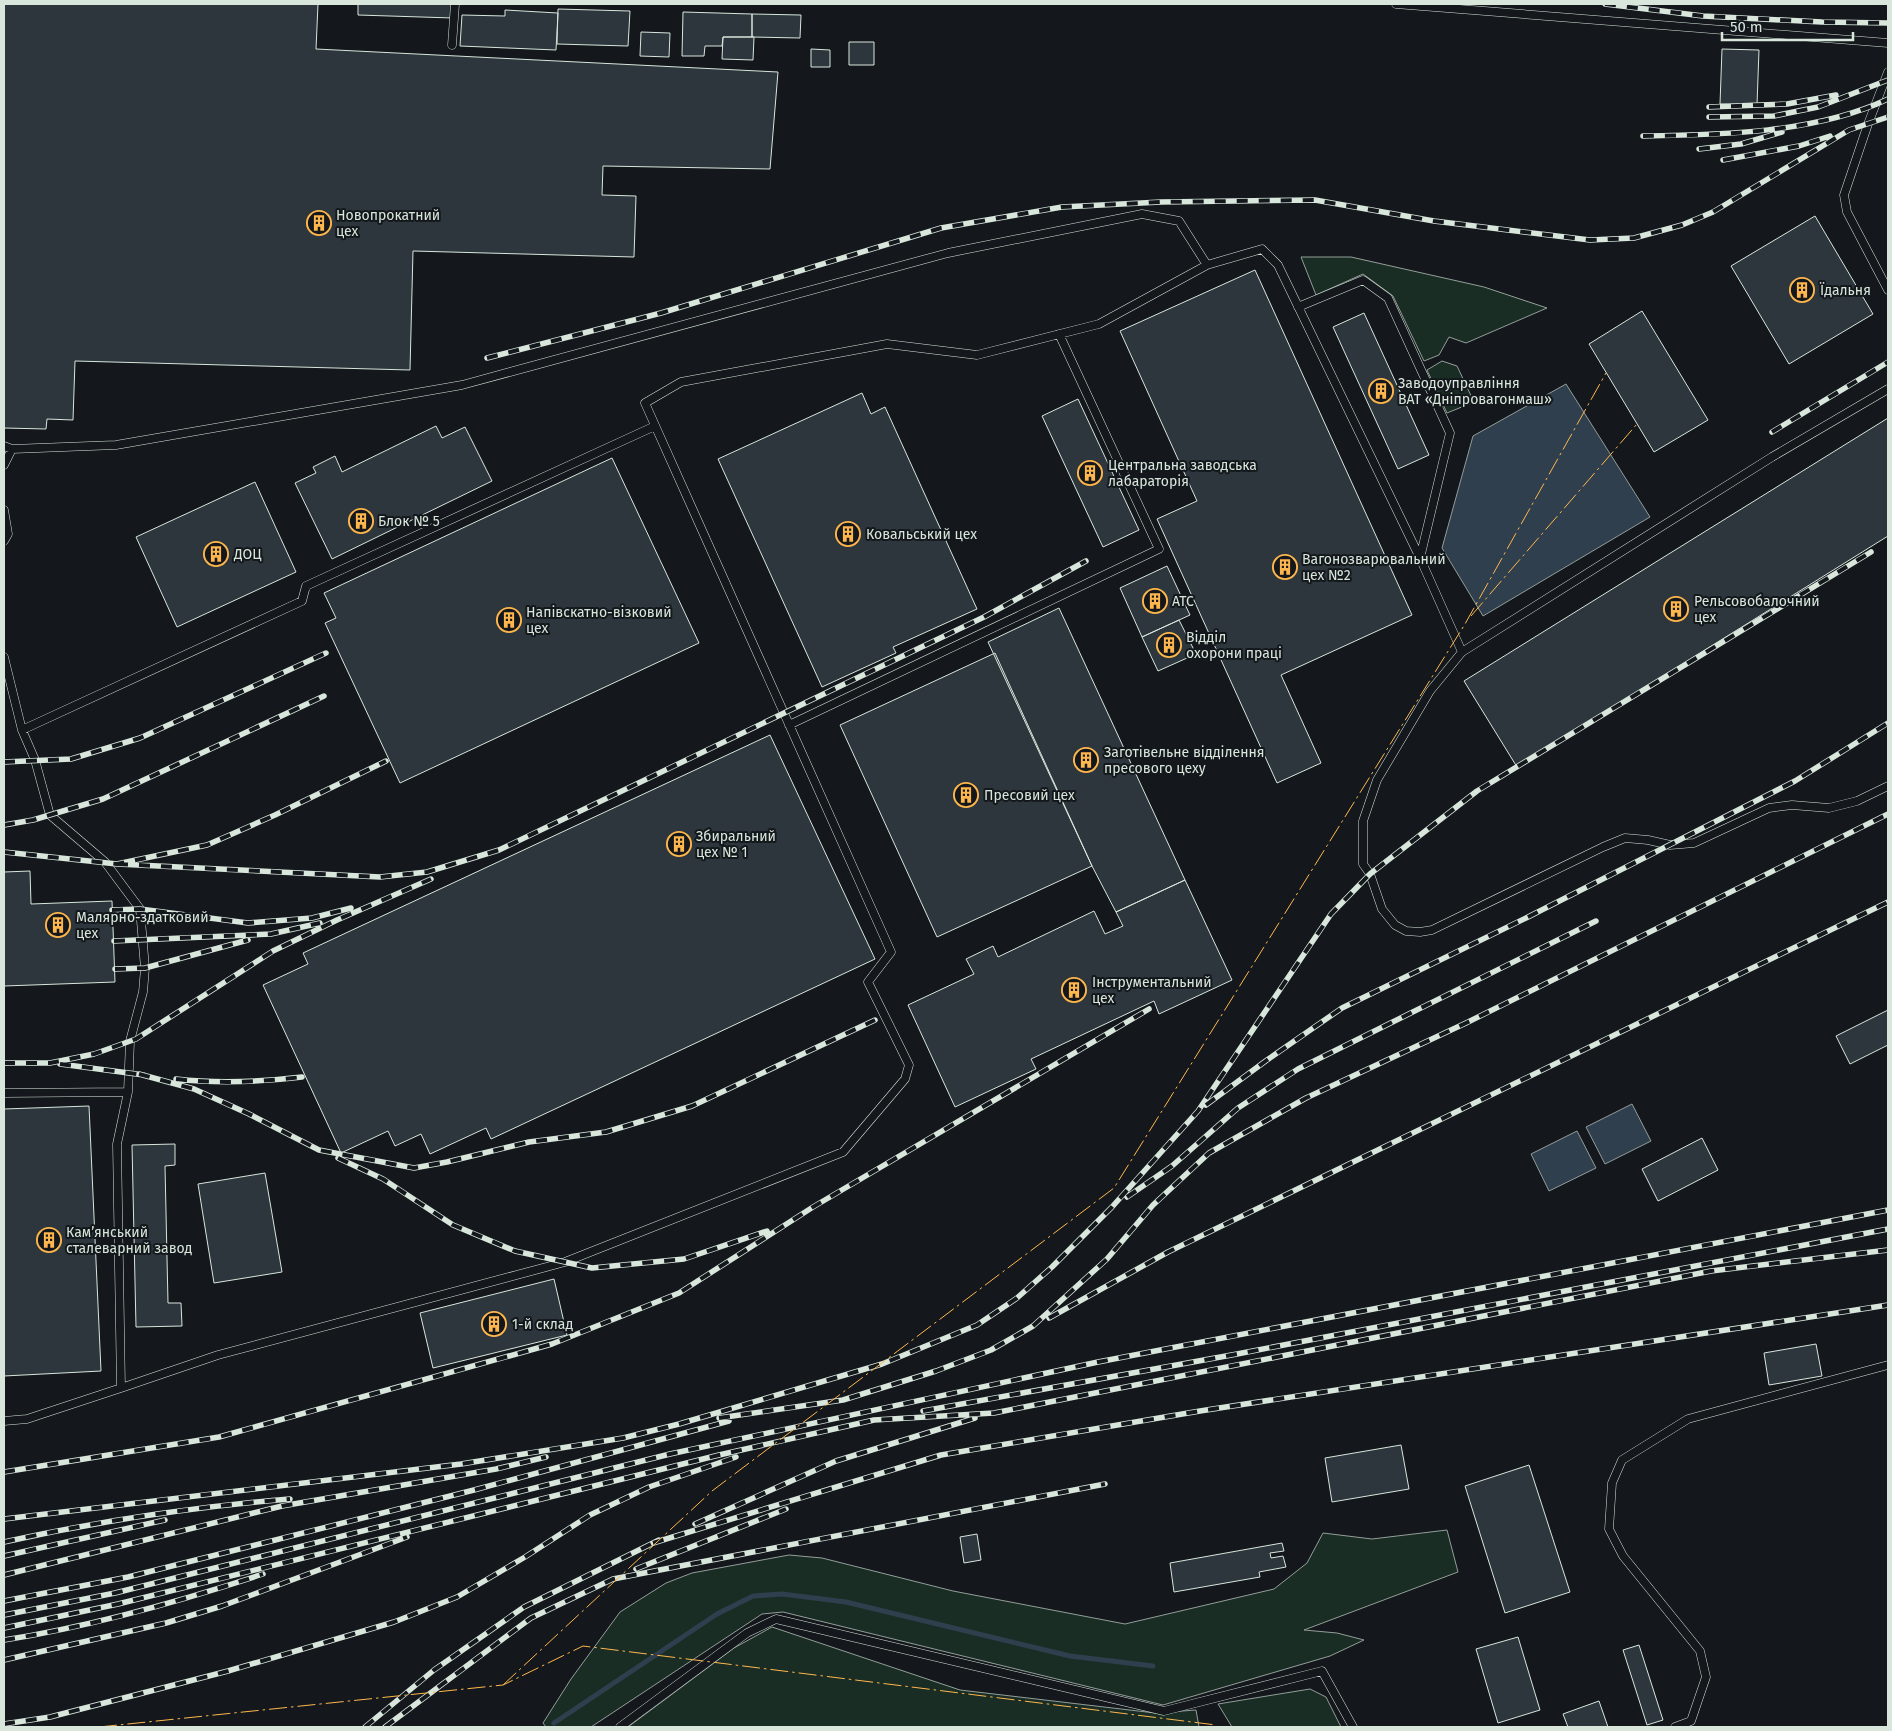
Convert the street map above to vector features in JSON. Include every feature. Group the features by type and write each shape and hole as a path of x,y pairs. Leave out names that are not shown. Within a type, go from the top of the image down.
{"lane":[{"path":"452,45 455,4"},
{"path":"1396,4 1888,43"},
{"path":"1888,72 1844,195 1847,212 1888,290"},
{"path":"4,446 12,449 116,445 462,384 948,253 1142,214 1179,221 1207,265"},
{"path":"4,1421 27,1419 218,1355 565,1262 843,1152 905,1079 909,1065 868,982 891,952 645,403 680,382 887,344 977,356 1099,324 1207,265 1262,249 1278,265 1420,558 1462,652"},
{"path":"1298,307 1363,280 1388,298 1450,434 1420,558"},
{"path":"789,725 1159,548 1059,334"},
{"path":"1888,389 1772,457 1462,652 1430,691 1376,780 1363,821 1363,864 1370,874 1382,909 1395,925 1406,931 1420,932 1432,930 1625,838 1670,844 1694,842 1769,808 1792,805 1829,808 1857,802 1888,786"},
{"path":"22,730 302,601 306,586 656,426"},
{"path":"4,465 12,449"},
{"path":"4,510 8,534 4,541"},
{"path":"4,657 22,730 35,760 50,814 106,862 140,909 145,968 142,992 130,1041 128,1092 117,1144 121,1388"},
{"path":"4,1093 128,1092"},
{"path":"1674,1727 1691,1721 1706,1677 1700,1651 1623,1556 1609,1530 1612,1483 1622,1460 1688,1419 1888,1365"},
{"path":"620,1727 747,1633 776,1619 1164,1711 1322,1671 1353,1727"}],"green space":[{"path":"1301,257 1351,257 1484,287 1547,308 1466,343 1449,337 1439,355 1424,361 1393,296 1363,274 1316,295"},
{"path":"1442,361 1457,366 1474,402 1447,413 1427,370"},
{"path":"1447,1530 1458,1572 1304,1630 1337,1633 1364,1640 1330,1656 1163,1705 783,1612 762,1614 591,1727 546,1727 543,1723 571,1679 620,1612 666,1583 692,1573 789,1555 822,1558 953,1591 1125,1624 1274,1589 1307,1563 1323,1533 1372,1539"},
{"path":"772,1627 960,1690 1155,1713 1196,1710 1199,1727 628,1727 734,1648"},
{"path":"1310,1689 1326,1697 1341,1727 1232,1727 1218,1704"}],"water":[{"path":"1566,384 1650,517 1483,616 1442,548 1473,436"},
{"path":"1632,1104 1651,1141 1605,1164 1586,1127"},
{"path":"1577,1131 1596,1168 1549,1191 1531,1154"}],"building":[{"name":"Новопрокатний цех","path":"4,4 318,4 316,49 778,72 770,169 603,166 602,195 636,196 634,257 413,251 410,370 75,361 73,420 47,419 46,429 4,428"},
{"path":"358,4 453,4 453,18 358,15"},
{"path":"558,9 630,11 628,46 557,44"},
{"path":"505,10 558,13 556,50 460,46 462,15 505,16"},
{"path":"683,12 752,14 752,37 723,37 722,46 705,46 704,56 682,56"},
{"path":"752,14 801,15 800,38 752,37"},
{"path":"641,32 670,33 669,57 640,56"},
{"path":"723,37 754,37 753,60 722,59"},
{"path":"849,42 874,42 874,65 849,65"},
{"path":"811,49 830,50 830,67 811,67"},
{"path":"1722,49 1759,50 1757,105 1720,104"},
{"name":"Їдальня","path":"1815,216 1873,314 1789,364 1731,266"},
{"name":"Вагонозварювальний цех №2","path":"1255,270 1412,615 1281,675 1321,763 1277,783 1157,519 1197,501 1120,331"},
{"path":"1642,311 1708,420 1654,452 1589,344"},
{"name":"Заводоуправління ВАТ «Дніпровагонмаш»","path":"1364,313 1429,455 1398,469 1333,327"},
{"name":"Ковальський цех","path":"862,393 871,414 885,407 977,609 893,647 896,653 822,687 718,459"},
{"name":"Центральна заводська лабараторія","path":"1078,399 1139,530 1103,547 1042,416"},
{"name":"Рельсовобалочний цех","path":"1888,418 1888,536 1517,767 1464,681"},
{"name":"Блок № 5","path":"436,426 442,438 465,427 492,481 332,559 295,483 316,473 313,467 335,456 342,472"},
{"name":"Напівскатно-візковий цех","path":"612,458 699,643 400,783 325,623 336,618 324,593"},
{"name":"ДОЦ","path":"255,482 296,572 177,627 136,537"},
{"name":"АТС","path":"1167,566 1190,615 1142,637 1120,588"},
{"name":"Заготівельне відділення пресового цеху","path":"1059,608 1185,880 1116,912 1092,866 988,642"},
{"name":"Відділ охорони праці","path":"1179,620 1196,654 1158,671 1142,637"},
{"name":"Пресовий цех","path":"995,653 1092,866 937,937 840,725"},
{"name":"Збиральний цех № 1","path":"770,735 875,959 491,1139 486,1128 430,1154 421,1134 395,1146 388,1131 341,1153 263,985 308,964 303,953"},
{"name":"Малярно-здатковий цех","path":"30,871 31,904 112,901 115,982 4,986 4,872"},
{"name":"Інструментальний цех","path":"1185,880 1232,980 1159,1014 1154,1001 1031,1059 1036,1069 955,1107 908,1005 974,974 966,959 993,946 998,957 1094,911 1105,934 1123,926 1116,912"},
{"path":"1888,1010 1888,1045 1850,1064 1836,1036"},
{"name":"Кам’янський сталеварний завод","path":"89,1106 101,1371 4,1376 4,1109"},
{"path":"1702,1138 1718,1170 1658,1201 1642,1169"},
{"path":"175,1144 175,1165 165,1166 168,1303 181,1303 182,1326 136,1327 132,1145"},
{"path":"265,1173 282,1272 214,1283 198,1184"},
{"name":"1-й склад","path":"554,1279 567,1335 433,1368 420,1313"},
{"path":"1816,1344 1822,1376 1769,1385 1764,1353"},
{"path":"1401,1445 1409,1489 1332,1502 1325,1458"},
{"path":"1529,1465 1570,1592 1505,1613 1465,1486"},
{"path":"977,1534 981,1560 964,1563 960,1537"},
{"path":"1282,1543 1284,1551 1270,1553 1271,1558 1283,1556 1286,1567 1259,1572 1260,1577 1174,1592 1170,1563"},
{"path":"1518,1637 1540,1710 1498,1723 1476,1649"},
{"path":"1639,1645 1663,1720 1647,1725 1623,1650"},
{"path":"1599,1701 1608,1727 1568,1727 1563,1714"}],"waterway":[{"path":"554,1723 717,1614 753,1596 782,1594 846,1602 1070,1656 1153,1666"}],"railway":[{"path":"1605,4 1703,16 1888,23"},
{"path":"1709,117 1774,116 1818,107 1888,80"},
{"path":"1709,107 1787,104 1836,95"},
{"path":"1643,136 1704,135 1768,130 1830,119 1888,99"},
{"path":"487,358 661,313 941,228 1062,207 1161,202 1315,200 1434,221 1590,240 1634,238 1682,225 1713,212 1849,130 1888,117"},
{"path":"1699,149 1741,144 1782,132"},
{"path":"1723,160 1799,146 1830,136"},
{"path":"1772,432 1888,362"},
{"path":"4,1519 461,1464 623,1438 679,1424 882,1364 977,1325 1017,1298 1052,1267 1112,1207 1198,1111 1331,914 1370,874 1477,791 1871,552"},
{"path":"117,864 380,877 427,872 499,850 984,617 1086,561"},
{"path":"4,762 71,759 140,738 326,653"},
{"path":"4,825 33,820 103,799 324,696"},
{"path":"1206,1105 1342,1008 1528,917 1795,781 1888,723"},
{"path":"4,852 117,864 207,845 275,815 386,761"},
{"path":"719,1418 843,1400 936,1371 991,1350 1033,1326 1107,1259 1153,1205 1209,1153 1306,1098 1466,1023 1888,814"},
{"path":"4,1063 50,1063 94,1054 136,1039 273,951 337,920 431,879"},
{"path":"1049,1318 1168,1252 1888,902"},
{"path":"112,910 140,909 248,923 312,918 351,908"},
{"path":"1127,1197 1172,1166 1238,1108 1298,1069 1596,921"},
{"path":"114,941 271,934 320,923"},
{"path":"115,969 145,968 248,940"},
{"path":"4,1472 219,1437 552,1344 679,1293 813,1207 1149,1009"},
{"path":"139,1074 194,1089 249,1114 319,1150 414,1168 529,1142 606,1132 692,1106 875,1020"},
{"path":"60,1064 144,1075"},
{"path":"176,1079 239,1082 302,1077"},
{"path":"338,1158 383,1179 453,1225 515,1251 592,1268 684,1259 767,1231"},
{"path":"4,1615 115,1593 670,1454 1098,1362 1888,1210"},
{"path":"923,1411 1237,1354 1888,1229"},
{"path":"4,1628 118,1604 719,1455 874,1420 994,1413 1711,1271 1888,1250"},
{"path":"653,1543 941,1455 1200,1411 1888,1305"},
{"path":"695,1524 836,1461 975,1418"},
{"path":"4,1601 128,1577 474,1490 729,1421"},
{"path":"4,1575 282,1506 496,1469 546,1457"},
{"path":"4,1724 50,1717 228,1671 394,1622 457,1597 525,1557 590,1515 649,1487 736,1457"},
{"path":"385,1727 531,1618 613,1579 1105,1484"},
{"path":"4,1542 146,1516 290,1499"},
{"path":"636,1569 786,1509"},
{"path":"4,1556 165,1520"},
{"path":"4,1660 166,1623 222,1606 407,1537"},
{"path":"365,1727 434,1670 524,1607 659,1540"},
{"path":"4,1640 70,1628 135,1612 263,1574"}],"power":[{"path":"503,1685 712,1491 1114,1188 1465,624 1606,373"},
{"path":"1471,616 1637,424"},
{"path":"99,1727 503,1685 583,1646 1216,1725"}],"place":[{"name":"Новопрокатний цех","path":"319,223"},
{"name":"Їдальня","path":"1802,290"},
{"name":"Заводоуправління ВАТ «Дніпровагонмаш»","path":"1381,391"},
{"name":"Центральна заводська лабараторія","path":"1090,473"},
{"name":"Блок № 5","path":"361,521"},
{"name":"Ковальський цех","path":"848,534"},
{"name":"ДОЦ","path":"216,554"},
{"name":"Вагонозварювальний цех №2","path":"1285,567"},
{"name":"АТС","path":"1155,601"},
{"name":"Рельсовобалочний цех","path":"1676,609"},
{"name":"Напівскатно-візковий цех","path":"509,620"},
{"name":"Відділ охорони праці","path":"1169,645"},
{"name":"Заготівельне відділення пресового цеху","path":"1086,760"},
{"name":"Пресовий цех","path":"966,795"},
{"name":"Збиральний цех № 1","path":"679,844"},
{"name":"Малярно-здатковий цех","path":"58,925"},
{"name":"Інструментальний цех","path":"1074,990"},
{"name":"Кам’янський сталеварний завод","path":"49,1240"},
{"name":"1-й склад","path":"494,1324"}]}
